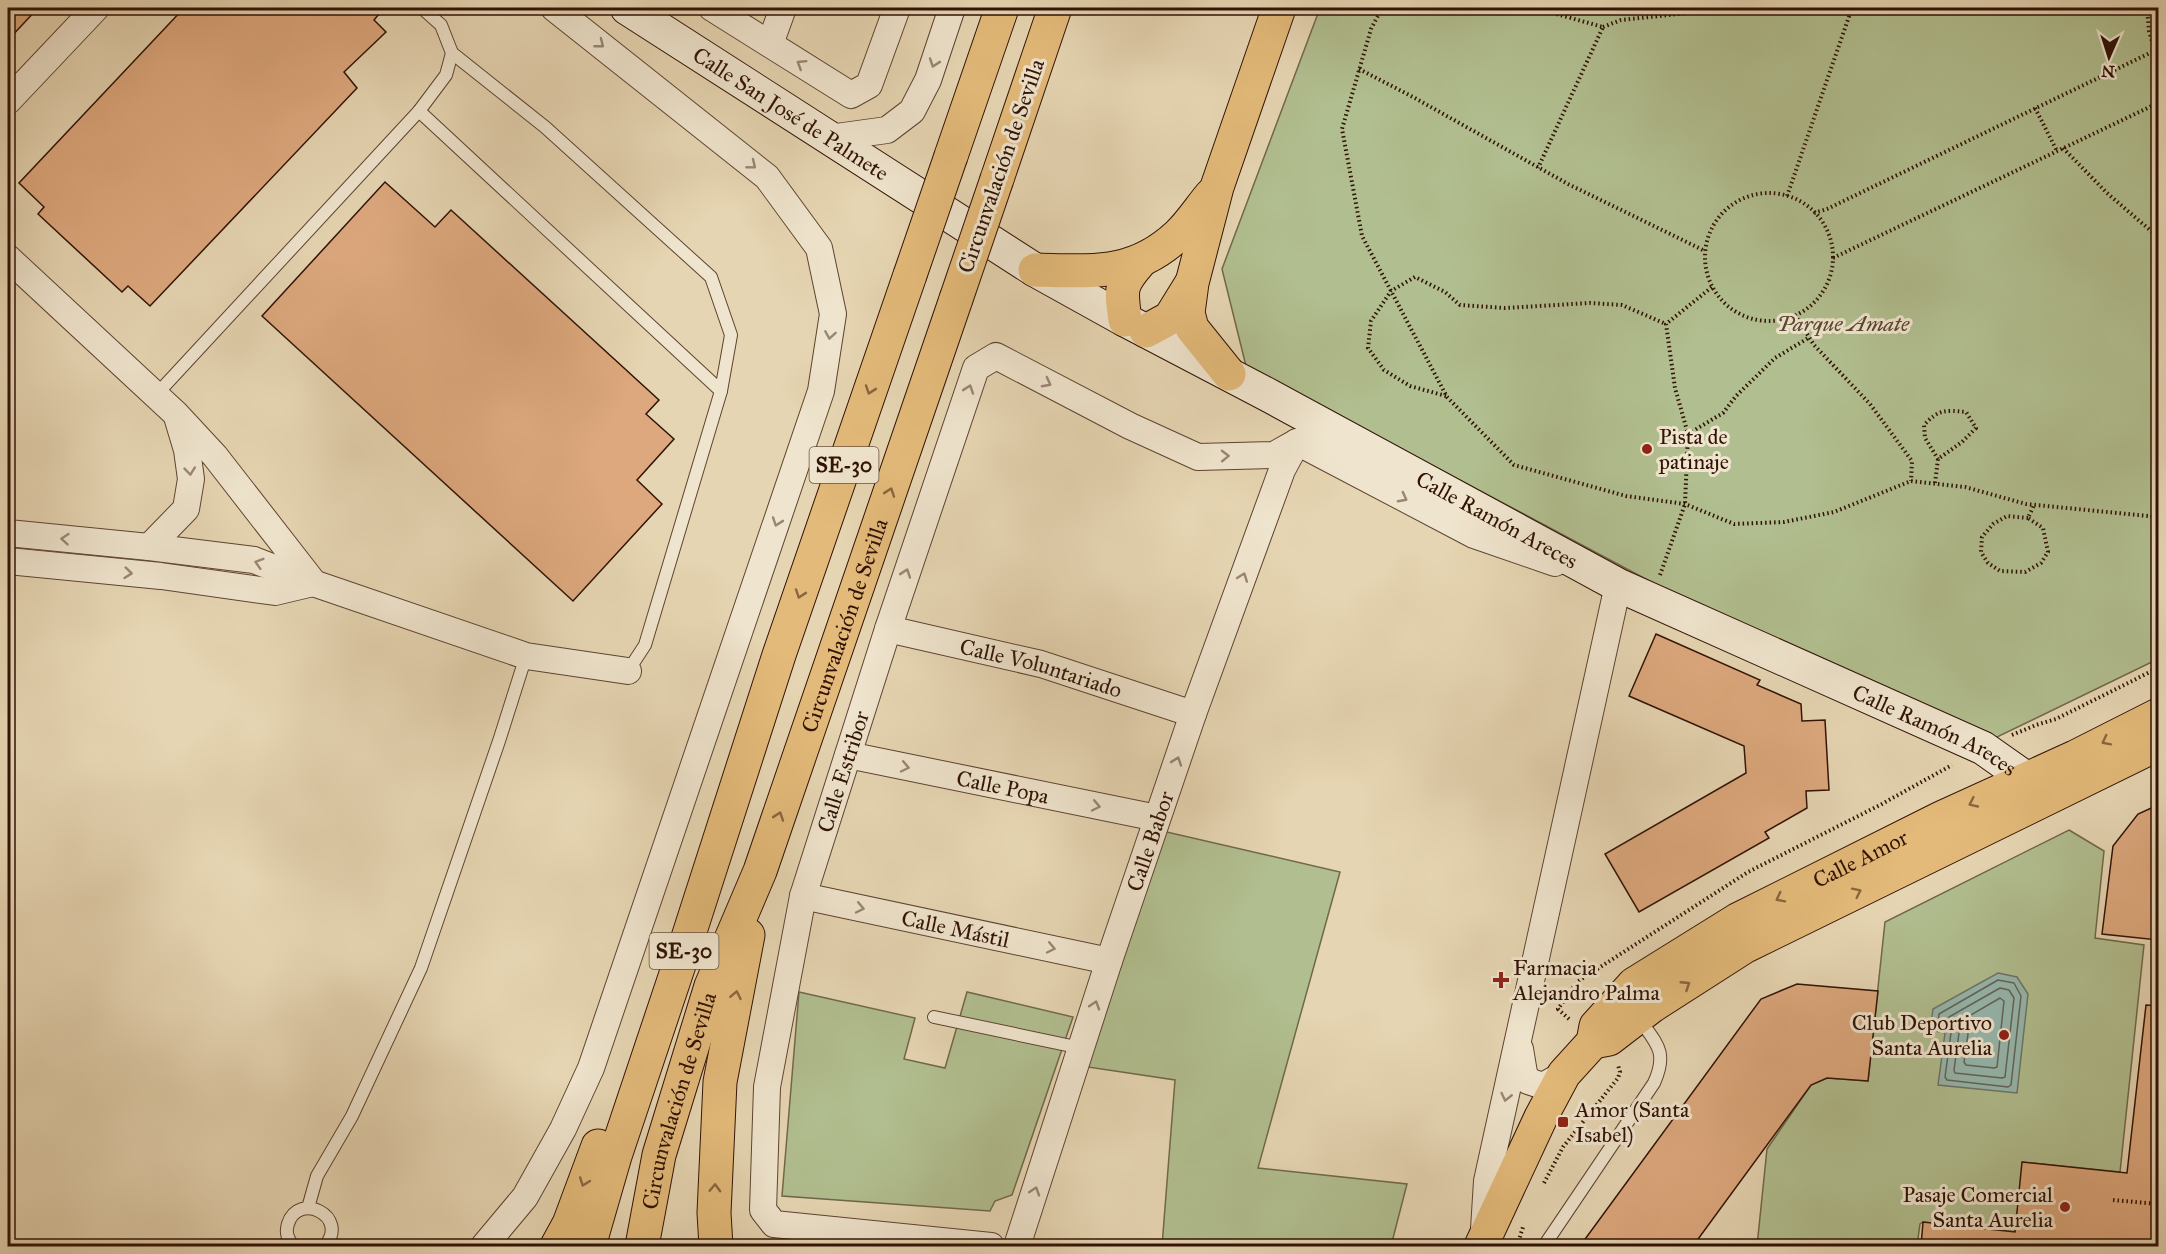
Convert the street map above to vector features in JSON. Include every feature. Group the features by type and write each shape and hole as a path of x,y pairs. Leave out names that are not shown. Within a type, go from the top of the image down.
{"main road":[{"name":"Circunvalación de Sevilla","path":"589,1246 615,1156 779,655 1002,8"},
{"name":"Circunvalación de Sevilla","path":"642,1246 659,1155 711,986 760,871 1056,8"},
{"path":"1229,374 1192,328 1188,313 1192,283 1217,187 1279,8"},
{"path":"1192,283 1170,318 1136,325 1122,296 1125,279 1139,263 1178,235 1217,187"},
{"path":"1035,270 1099,271 1139,263"},
{"path":"557,1246 573,1213 779,655"},
{"name":"Calle Amor","path":"1482,1243 1540,1117 1564,1074 1603,1050 1609,1040 1652,1006 1744,947 2033,790 2075,757 2158,715"},
{"name":"Calle Amor","path":"1603,1050 1596,1026 1634,984 1727,926 1941,818 2033,790 2158,744"},
{"path":"716,1246 714,1213 720,1082 760,871"}],"street":[{"path":"8,102 96,8"},
{"path":"484,1246 525,1197 563,1129 591,1068 821,391 833,314 819,248 767,177 554,8"},
{"name":"Calle San José de Palmete","path":"627,8 956,219"},
{"name":"Calle San José de Palmete","path":"712,8 851,95 869,85 897,8"},
{"path":"770,44 783,8"},
{"path":"830,138 887,130 912,111 928,80 952,8"},
{"name":"Calle Ramón Areces","path":"956,219 1035,270 1618,585 1983,748 2033,790"},
{"path":"8,258 176,414 215,456 313,583"},
{"name":"Calle Estribor","path":"991,1246 774,1224 763,1210 766,1087 803,896 888,629 976,368 996,356 1130,426 1198,457 1274,455 1297,442"},
{"path":"149,547 186,509 191,479 187,450 176,414"},
{"path":"1297,442 1474,535 1618,585"},
{"name":"Calle Babor","path":"1017,1246 1192,714 1282,470 1297,442"},
{"path":"8,533 254,560 313,583 526,656 628,671"},
{"path":"8,561 162,576 275,592 313,583"},
{"name":"Calle Amor","path":"1482,1243 1487,1181 1618,585"},
{"name":"Calle Voluntariado","path":"888,629 1041,664 1192,714"},
{"name":"Calle Popa","path":"848,755 1157,818"},
{"name":"Calle Mástil","path":"803,896 1109,961"},
{"name":"Calle Amor","path":"1519,1040 1524,1073 1528,1081 1543,1086 1564,1074"}],"lane":[{"path":"422,8 441,25 452,52 545,127 711,277 731,335 721,391 645,645 628,671"},
{"path":"156,394 419,111 446,75 452,52"},
{"path":"419,111 721,391"},
{"path":"308,1208 317,1176 352,1116 421,968 526,656"},
{"path":"934,1017 1082,1048"},
{"path":"1544,1246 1654,1083 1662,1066 1660,1051 1638,1018"},
{"path":"293,1246 286,1234 289,1220 294,1214 308,1208 322,1212 331,1223 330,1238 325,1246"}],"path":[{"path":"1382,8 1371,29 1342,129 1362,236 1447,397 1514,465 1626,496 1685,504 1734,524 1784,522 1834,512 1911,481 1965,487 2034,505 2158,517"},
{"path":"1535,8 1603,27 1621,20 1688,13 1704,8"},
{"path":"1787,196 1852,8"},
{"path":"2147,8 2149,31 2158,63"},
{"path":"1538,168 1603,27"},
{"path":"1815,213 2154,51"},
{"path":"1359,69 1538,168 1633,218 1704,251"},
{"path":"1833,258 2158,103"},
{"path":"2035,108 2057,151"},
{"path":"2063,148 2107,193 2158,237"},
{"path":"1769,194 1787,196 1802,203 1815,213 1831,242 1833,258 1825,288 1816,300 1795,315 1776,321 1761,321 1732,310 1721,300 1712,287 1706,270 1704,251 1709,233 1719,217 1733,204 1750,196 1769,194"},
{"path":"1447,397 1410,386 1383,370 1368,348 1371,321 1391,291 1415,277 1445,292 1460,305 1505,308 1590,303 1622,305 1666,324"},
{"path":"1666,324 1712,287"},
{"path":"1795,315 1814,345 1870,404 1912,461 1911,481"},
{"path":"1653,602 1685,504 1688,434 1675,388 1666,324"},
{"path":"1688,434 1723,413 1736,396 1776,358 1810,337"},
{"path":"1935,483 1938,459 1925,438 1924,425 1935,413 1948,410 1966,412 1976,428 1962,442 1938,459"},
{"path":"2152,517 2158,490"},
{"path":"2028,518 2034,505"},
{"path":"2007,516 2028,518 2043,528 2048,552 2041,563 2025,572 2000,572 1988,563 1981,552 1982,537 1993,524 2007,516"},
{"path":"2004,739 2056,719 2158,668"},
{"path":"1542,1188 1563,1147 1618,1078 1620,1068 1603,1050"},
{"path":"2113,1200 2158,1204"},
{"path":"1517,1246 1526,1218"}],"green space":[{"name":"Parque Amate","path":"1320,8 2158,8 2158,659 1993,739 1657,585 1246,366 1222,269"},
{"path":"1158,830 1340,872 1258,1168 1407,1184 1391,1246 1162,1246 1175,1080 1081,1066"},
{"name":"Club Deportivo Santa Aurelia","path":"2069,830 2104,851 2095,938 2144,945 2120,1172 2023,1162 2015,1232 1923,1222 1920,1224 1917,1246 1757,1246 1767,1149 1811,1085 1827,1078 1868,1081 1885,922"},
{"path":"799,992 915,1018 904,1059 945,1068 967,992 1073,1017 1012,1195 995,1201 990,1211 782,1196"}],"water":[{"path":"1998,973 2017,977 2028,994 2017,1093 1938,1085 1945,1033 1930,1030 1933,1009"}],"building":[{"path":"8,8 38,8 8,40"},
{"path":"184,8 384,8 374,20 386,32 344,72 357,88 150,306 128,286 122,292 38,214 44,207 19,183"},
{"path":"385,182 435,227 451,210 659,400 646,414 674,439 637,480 662,504 573,601 262,316"},
{"path":"1656,634 1760,680 1757,685 1801,704 1802,721 1825,720 1829,790 1806,791 1807,808 1765,832 1769,838 1639,912 1605,854 1746,773 1744,746 1629,696"},
{"path":"2158,805 2158,940 2102,934 2113,846 2138,814"},
{"path":"1797,984 1878,991 1868,1081 1827,1078 1811,1085 1693,1246 1580,1246 1761,999"},
{"name":"Pasaje Comercial Santa Aurelia","path":"2146,1005 2158,1006 2158,1246 1921,1246 1923,1222 2015,1232 2022,1162 2127,1173"}],"place":[{"name":"Pista de patinaje","path":"1647,449"},
{"name":"Farmacia Alejandro Palma","path":"1501,980"},
{"name":"Club Deportivo Santa Aurelia","path":"2004,1035"},
{"name":"Amor (Santa Isabel)","path":"1563,1122"},
{"name":"Pasaje Comercial Santa Aurelia","path":"2065,1207"}]}
